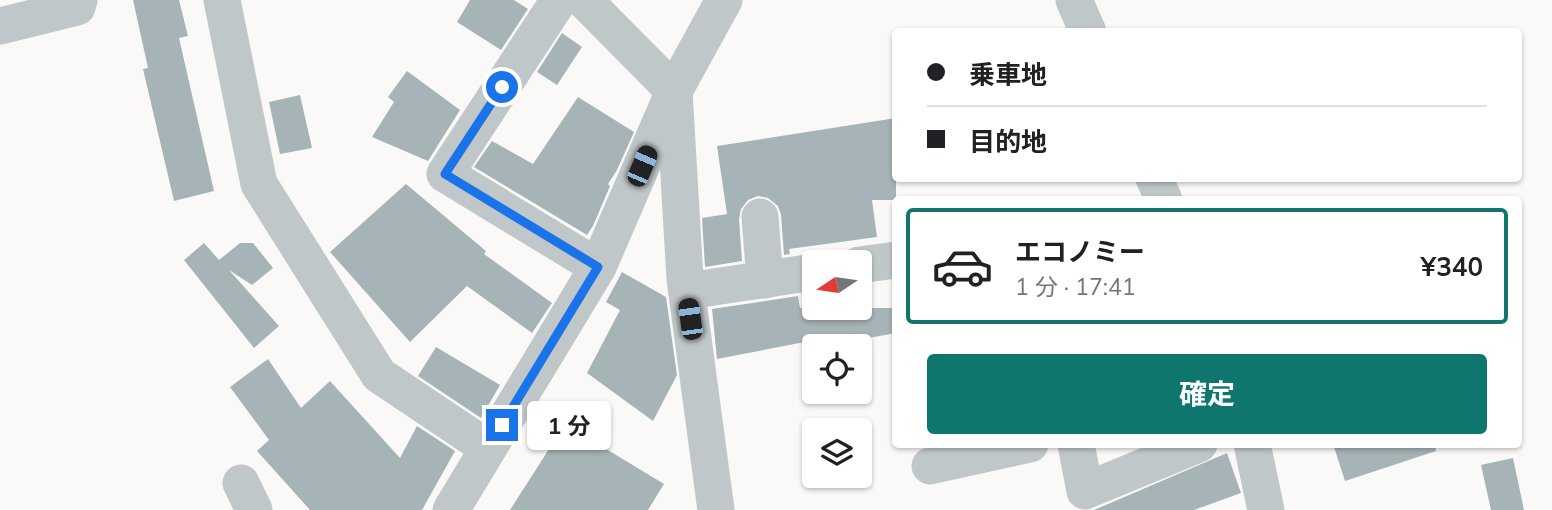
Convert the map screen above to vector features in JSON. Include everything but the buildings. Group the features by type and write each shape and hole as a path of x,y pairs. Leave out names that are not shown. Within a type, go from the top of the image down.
{"street":[{"path":"0,26 77,7 79,0"},
{"path":"222,0 259,184 379,375 488,448"},
{"path":"559,0 445,174 598,267"},
{"path":"584,0 674,91 687,291 716,510"},
{"path":"451,510 598,267 674,91 724,0"},
{"path":"1074,0 1086,28"},
{"path":"760,217 765,280"},
{"path":"872,263 892,261"},
{"path":"687,291 802,274"},
{"path":"930,466 1012,448"},
{"path":"1077,448 1085,491 1189,448"},
{"path":"1253,448 1266,510"}],"route":[{"path":"502,87 445,174 598,267 502,425"}]}
